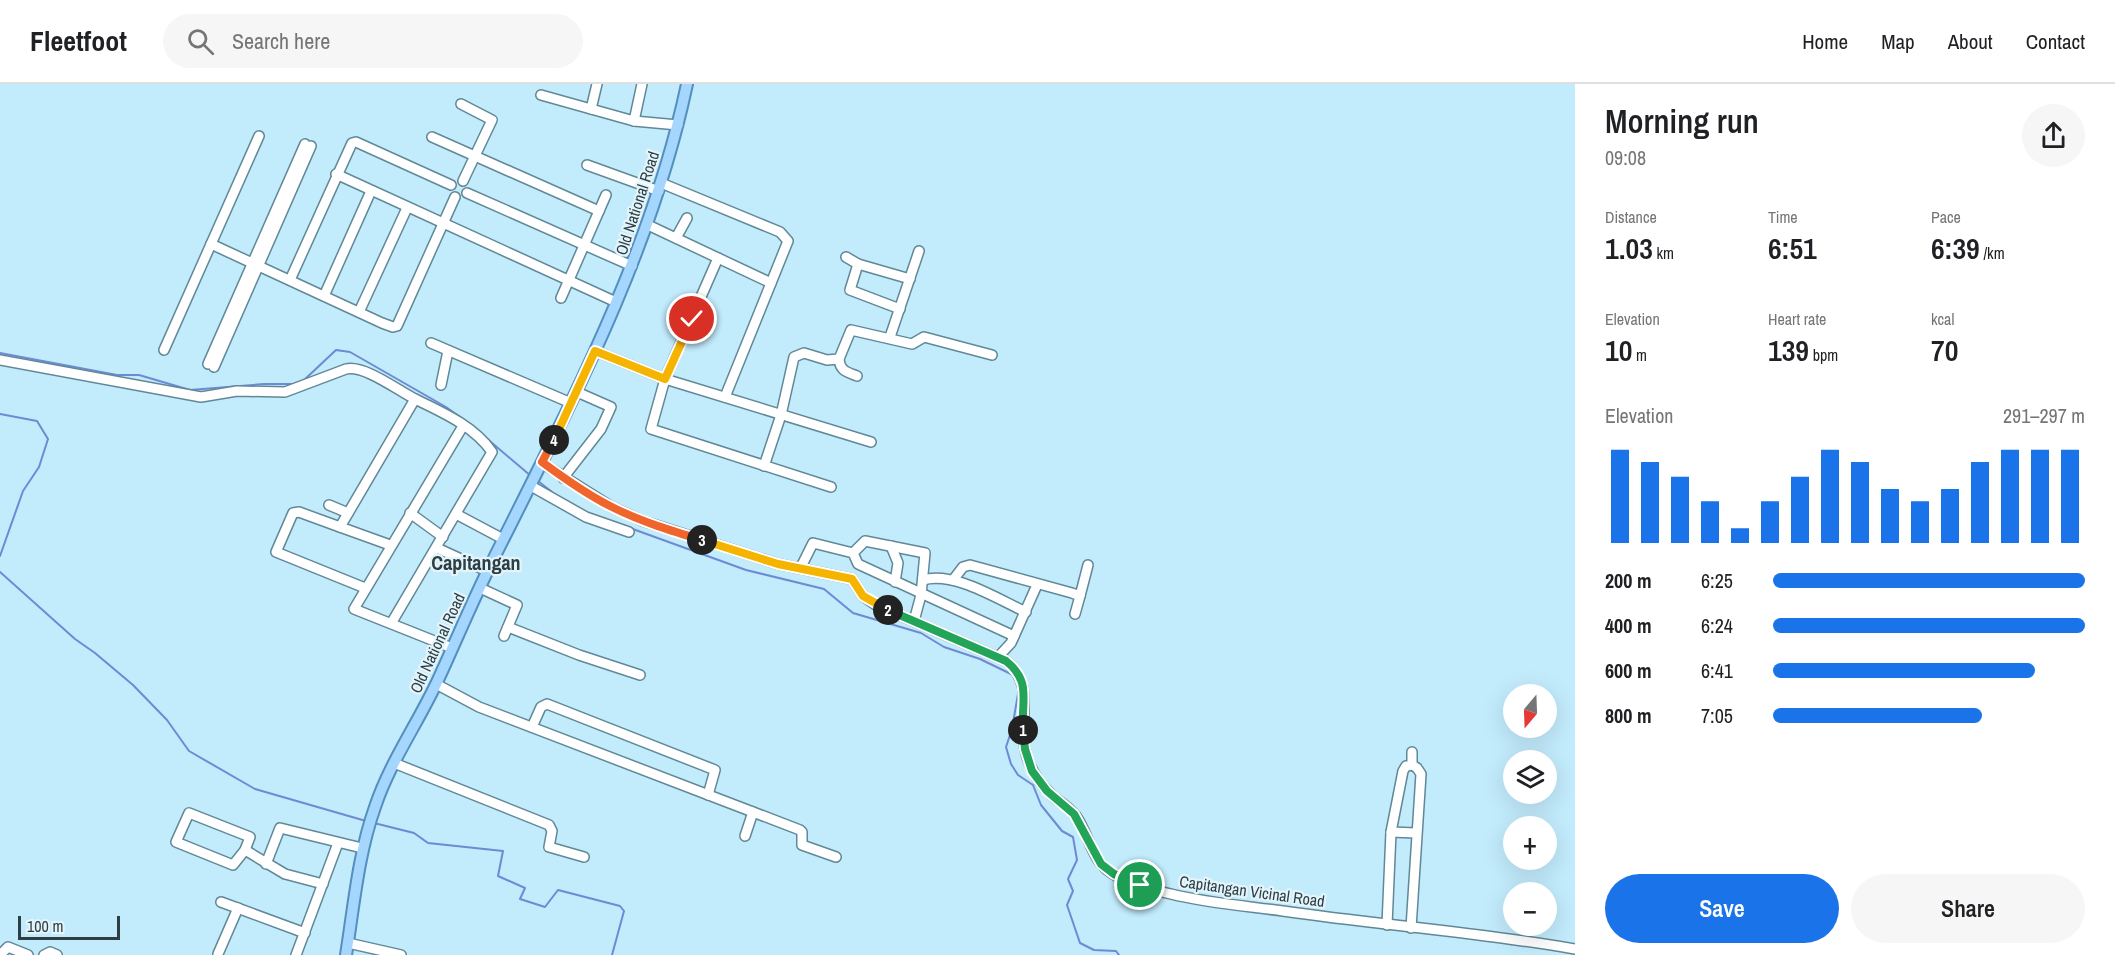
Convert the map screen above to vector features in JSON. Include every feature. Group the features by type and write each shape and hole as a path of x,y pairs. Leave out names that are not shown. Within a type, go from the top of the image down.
{"main road":[{"name":"Old National Road","path":"346,955 362,848 370,823 394,763 436,684 488,571 577,392 632,266 660,187 687,84"}],"street":[{"path":"591,110 597,84"},
{"path":"634,121 642,84"},
{"path":"541,95 634,121 678,125"},
{"path":"461,104 492,120 463,181"},
{"path":"164,350 259,136"},
{"path":"432,137 599,211"},
{"path":"290,280 349,146 356,142 451,185"},
{"path":"211,366 308,145"},
{"path":"587,165 660,187 785,236 788,242 725,397"},
{"path":"336,174 616,302"},
{"path":"455,181 463,181 467,185 467,193 461,198 455,197 451,193 451,185 455,181"},
{"path":"324,296 371,191"},
{"path":"467,193 632,266"},
{"path":"561,298 606,195"},
{"path":"211,244 393,327 397,326 455,197"},
{"path":"359,312 407,208"},
{"path":"676,238 687,218"},
{"path":"648,225 771,283"},
{"path":"890,337 919,251"},
{"path":"846,257 858,264 910,279"},
{"path":"718,258 665,379 651,429 831,487"},
{"path":"858,264 849,289 851,292 900,309"},
{"path":"857,376 839,367 839,359 851,330 890,337 912,344 924,337 992,355"},
{"path":"431,343 571,403"},
{"path":"441,385 448,351"},
{"path":"595,351 665,379 871,442"},
{"path":"764,466 781,415 794,357 804,353 827,360 839,359"},
{"path":"0,360 201,397 237,390 285,392 346,369 355,369 373,375 447,414 492,452 392,622"},
{"path":"563,478 601,429 611,407 577,392"},
{"path":"340,527 415,399"},
{"path":"452,648 392,622 354,609 390,545 463,426"},
{"name":"Capitangan Vicinal Road","path":"542,462 563,478 612,507 643,521 778,564 852,579 863,596 876,605 998,657 1018,670 1023,681 1022,727 1025,749 1032,771 1047,791 1074,814 1101,864 1114,874 1173,895 1387,926 1511,939 1575,949"},
{"path":"534,480 586,517 629,532"},
{"path":"329,504 348,513"},
{"path":"365,588 276,552 293,513 299,512 390,545"},
{"path":"410,513 443,537"},
{"path":"456,514 503,540"},
{"path":"853,553 866,541 925,553 921,595 914,621"},
{"path":"801,567 813,543 853,553"},
{"path":"891,546 898,563 895,582"},
{"path":"437,548 488,571"},
{"path":"853,553 858,564 1014,636"},
{"path":"953,579 963,567 970,565 1080,596"},
{"path":"1075,614 1088,565"},
{"path":"923,580 953,579 1026,612"},
{"path":"998,657 1014,636 1038,585"},
{"path":"480,588 517,605 506,632 640,675"},
{"path":"436,684 479,707 800,830 802,845 836,857"},
{"path":"532,727 540,707 547,704 712,768 716,773 708,795"},
{"path":"1412,765 1413,752"},
{"path":"394,763 549,825 552,831 549,848 584,857"},
{"path":"1387,926 1391,832 1403,771 1406,766 1412,765 1421,774 1411,928"},
{"path":"745,836 753,812"},
{"path":"189,813 250,837 245,850 233,865 176,842 189,813"},
{"path":"266,864 280,828 362,848"},
{"path":"1391,832 1416,833"},
{"path":"296,955 338,843"},
{"path":"245,850 285,874 323,884"},
{"path":"222,902 305,933"},
{"path":"219,955 238,908"},
{"path":"348,943 401,955"},
{"path":"0,955 8,947 27,955"},
{"path":"45,955 50,952 57,955"}],"waterway":[{"path":"303,381 336,350 350,352 446,407 474,427"},
{"path":"0,353 117,375 139,375 190,390 295,384"},
{"path":"0,414 37,421 48,439 39,467 23,491 0,556"},
{"path":"485,437 531,476"},
{"path":"538,481 552,492"},
{"path":"630,528 746,570 824,589 853,613 921,633 944,647 980,659 1013,675"},
{"path":"0,572 75,639 133,685 167,720 189,751 255,789 366,821"},
{"path":"1019,688 1012,729 1006,747 1011,764 1018,775 1033,785 1041,805 1062,831 1073,837 1077,860 1068,879 1073,891 1067,905 1080,943 1094,950 1116,951 1119,955"},
{"path":"374,823 414,833 428,843 503,851 498,876 525,888 520,899 545,907 558,890 620,906 624,911 612,955"}],"district":[{"name":"Capitangan","path":"476,562"}],"route":[{"path":"692,319 665,379 595,351 542,462 563,478 612,507 643,521 778,564 852,579 863,596 876,605 1006,661 1018,670 1023,681 1022,727 1025,749 1032,771 1047,791 1074,814 1101,864 1114,874 1140,885"}]}
